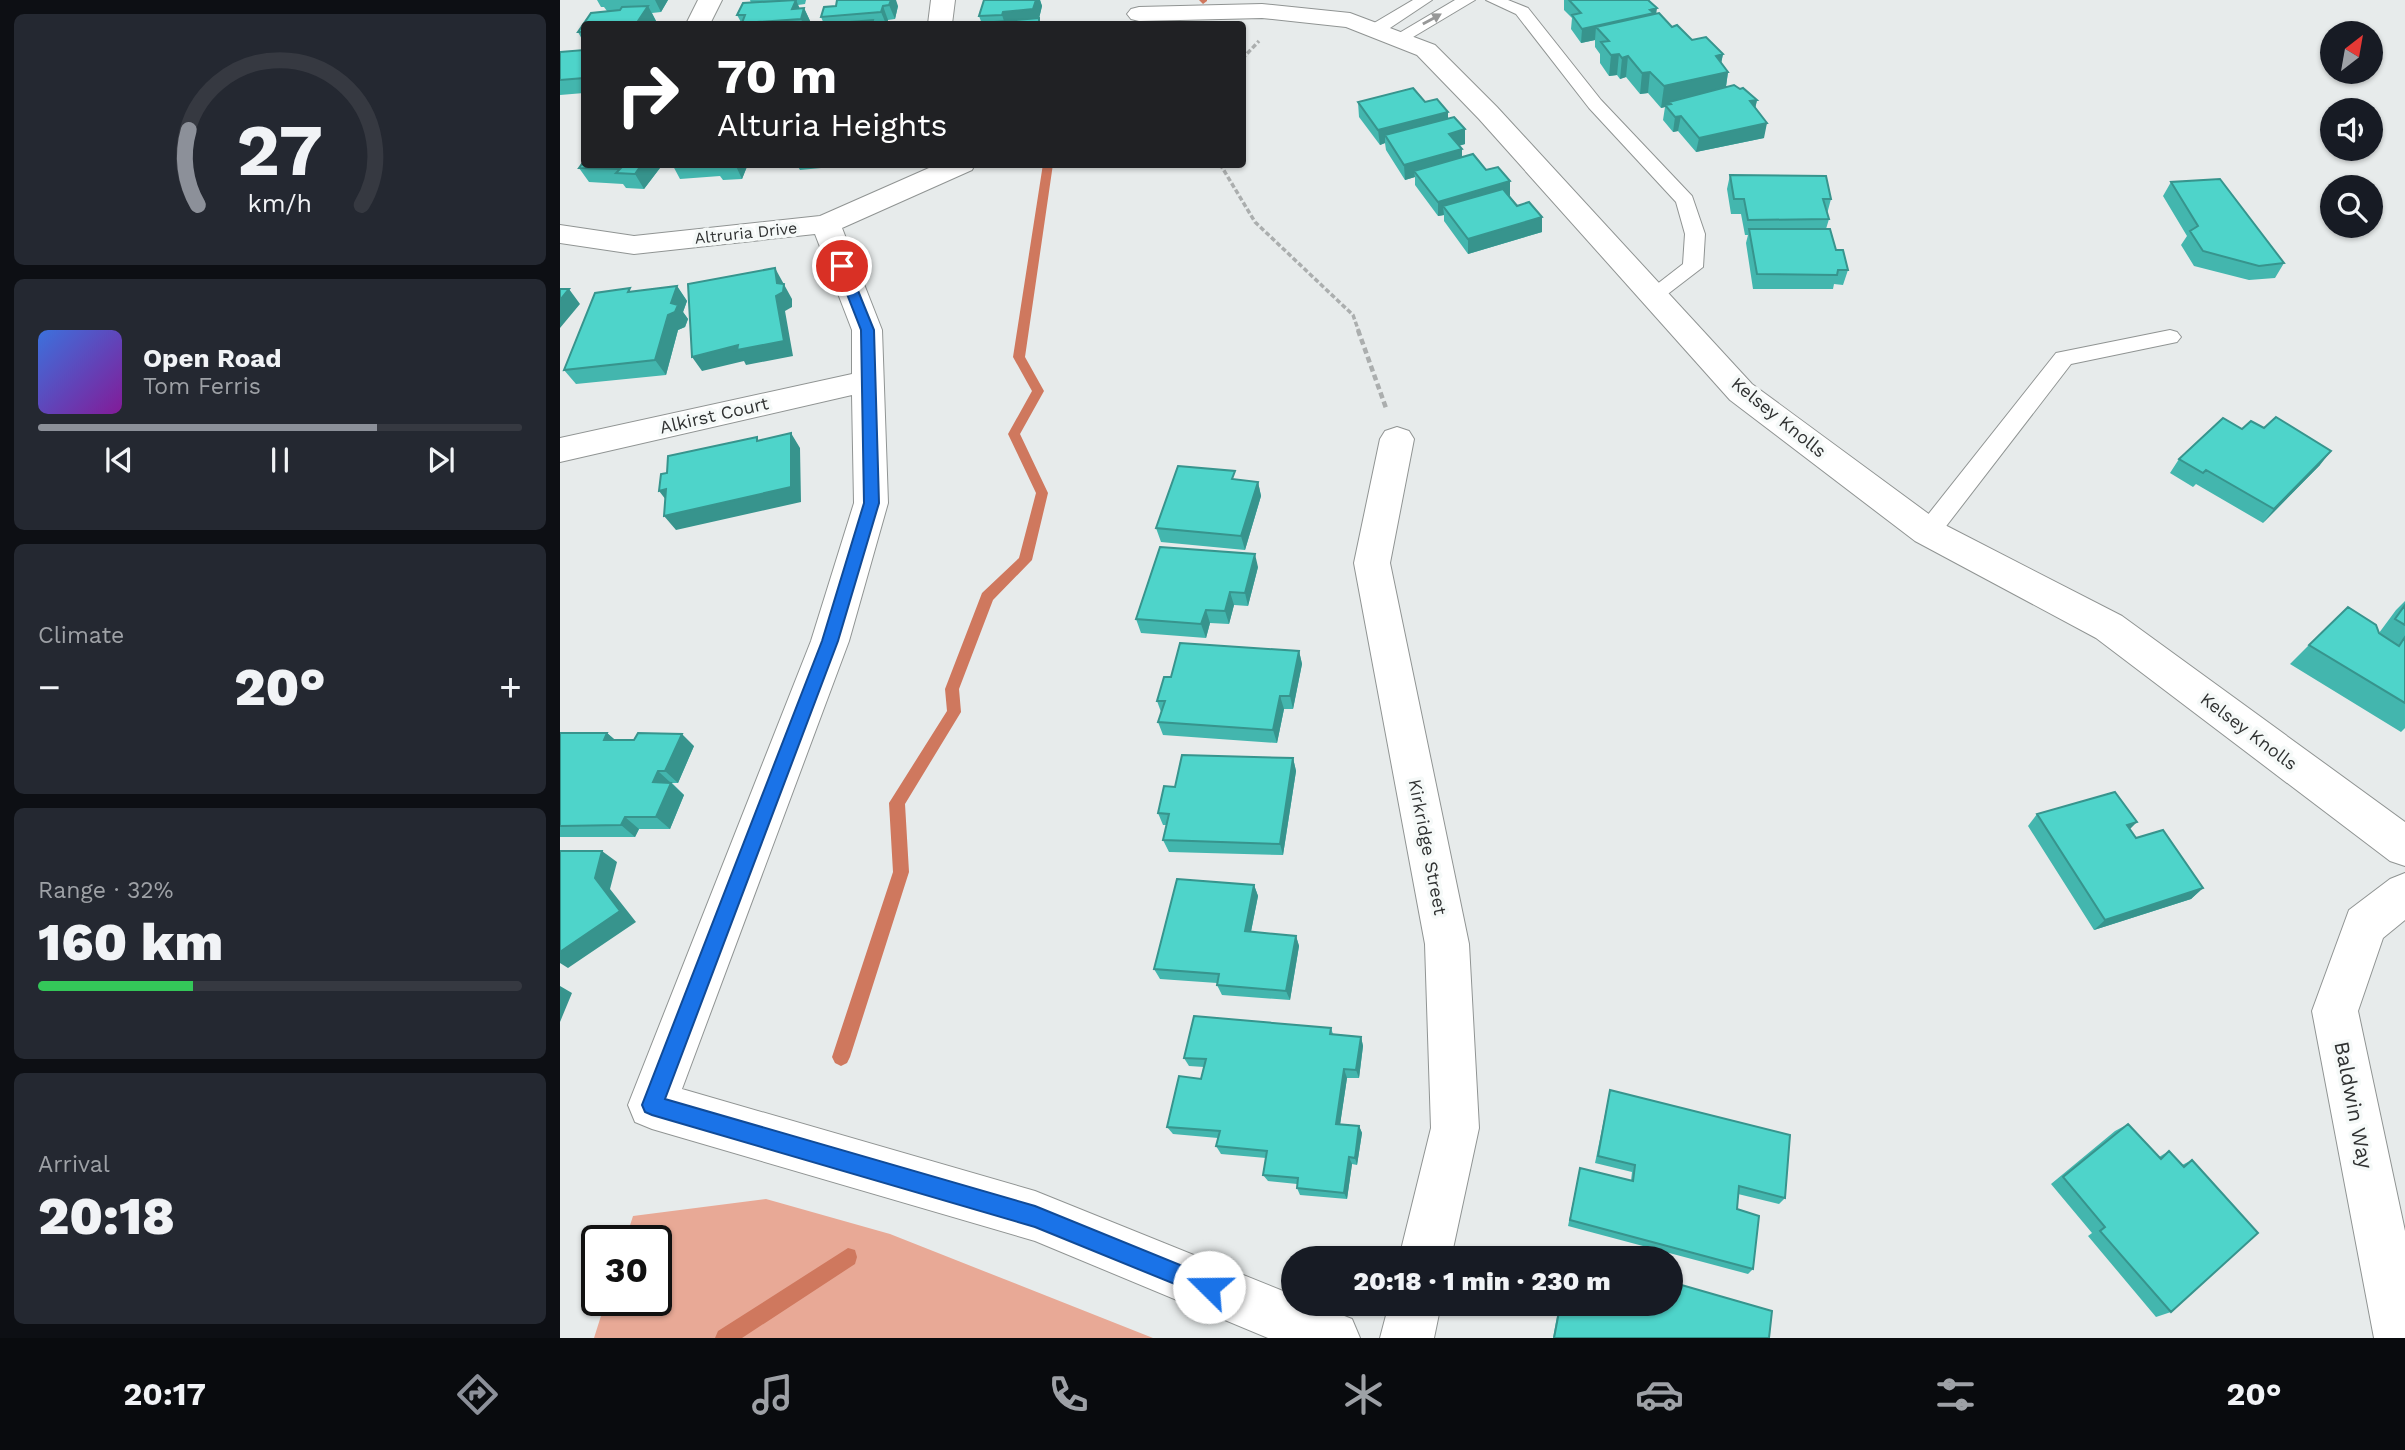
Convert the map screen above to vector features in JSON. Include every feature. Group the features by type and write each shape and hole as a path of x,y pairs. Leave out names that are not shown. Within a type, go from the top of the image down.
{"street":[{"path":"700,21 710,0"},
{"path":"940,21 943,0"},
{"name":"Kelsey Knolls","path":"1136,13 1262,10 1350,20 1426,50 1488,113 1741,392 1928,532 2109,627 2405,847"},
{"name":"Altruria Drive","path":"560,234 634,246 826,224 953,168"},
{"path":"826,224 867,330 872,503 830,641 652,1105 1035,1216 1333,1338"},
{"name":"Alkirst Court","path":"560,450 868,381"},
{"name":"Kirkridge Street","path":"1397,439 1372,563 1447,944 1455,1128 1428,1246"},
{"name":"Baldwin Way","path":"2401,1338 2335,1011 2365,925 2405,893"},
{"path":"1407,1338 1412,1316"}],"lane":[{"path":"1386,34 1424,0"},
{"path":"1386,34 1467,0"},
{"path":"1494,0 1527,6 1595,104 1685,200 1695,234 1693,267 1653,295"},
{"path":"1928,532 2064,358 2170,337"}],"path":[{"path":"1222,168 1255,222 1353,315 1397,439"}],"shaded area":[{"path":"766,1199 890,1234 1153,1338 594,1338 601,1316 672,1316 672,1225 630,1225 633,1216"}],"building":[{"path":"796,0 792,9 804,8 801,19 743,21 745,15 737,15 743,3"},
{"path":"837,0 891,0 889,5 883,6 881,12 821,17 824,7 836,6"},
{"path":"984,0 1036,0 1033,9 979,16"},
{"path":"1569,0 1648,0 1657,8 1650,10 1654,13 1582,29 1572,15 1581,13"},
{"path":"648,6 638,21 586,21 591,13 620,10 622,7"},
{"path":"1659,13 1672,27 1677,25 1692,40 1706,37 1723,54 1716,56 1728,72 1664,86 1650,72 1642,73 1628,56 1622,58 1619,54 1611,55 1601,42 1609,41 1596,27"},
{"path":"1039,18 1039,21 1006,21"},
{"path":"581,50 581,78 560,80 560,52"},
{"path":"1734,85 1743,88 1757,100 1750,101 1767,123 1699,138 1681,116 1675,117 1665,105 1671,104 1669,102"},
{"path":"1413,88 1425,102 1437,99 1448,112 1378,130 1358,102"},
{"path":"1454,117 1465,129 1449,134 1462,149 1404,165 1385,135"},
{"path":"1473,154 1486,170 1498,167 1510,181 1438,202 1414,171"},
{"path":"581,165 581,168 639,168 635,174 616,173 620,169 579,168"},
{"path":"1730,175 1826,176 1831,199 1823,199 1829,219 1748,220 1744,199 1734,199"},
{"path":"2220,179 2284,263 2259,266 2203,251 2190,231 2198,226 2171,182"},
{"path":"1503,189 1517,206 1529,202 1542,217 1468,239 1443,206"},
{"path":"1749,229 1830,229 1836,250 1843,250 1848,270 1838,270 1837,275 1757,274"},
{"path":"775,268 777,283 784,284 783,292 776,296 784,341 737,350 738,345 692,357 688,284"},
{"path":"677,286 671,303 678,305 675,312 668,315 655,360 564,370 595,293"},
{"path":"560,289 569,289 560,300"},
{"path":"2276,417 2331,451 2274,509 2206,470 2203,473 2179,459 2223,418 2242,429 2251,421 2264,428"},
{"path":"791,433 791,487 664,516 666,489 659,491 661,474 667,473 668,456 757,437 757,441"},
{"path":"1178,466 1235,471 1232,479 1258,482 1241,536 1156,528"},
{"path":"1160,547 1255,554 1245,593 1230,592 1225,611 1206,610 1201,624 1136,619"},
{"path":"2405,605 2405,625 2395,619"},
{"path":"2348,607 2376,625 2379,633 2399,646 2405,637 2405,703 2309,645"},
{"path":"1180,643 1299,651 1290,696 1280,696 1273,730 1158,722 1165,701 1157,701 1164,677 1171,677"},
{"path":"560,733 607,733 604,740 634,740 638,733 682,734 665,771 658,771 653,782 671,783 656,817 625,817 621,825 560,826"},
{"path":"1182,755 1293,758 1280,844 1163,840 1169,814 1158,813 1164,786 1175,787"},
{"path":"2115,792 2137,822 2127,825 2136,838 2163,830 2203,888 2105,920 2037,814"},
{"path":"560,851 602,851 595,878 620,911 560,952"},
{"path":"1177,879 1254,885 1245,931 1296,936 1286,991 1217,985 1219,974 1154,969"},
{"path":"1194,1016 1331,1028 1330,1034 1361,1037 1356,1070 1344,1069 1336,1124 1359,1126 1355,1158 1349,1157 1344,1193 1297,1188 1298,1178 1263,1175 1267,1151 1216,1146 1220,1131 1167,1127 1179,1076 1201,1079 1206,1059 1184,1058"},
{"path":"1610,1090 1790,1135 1785,1198 1739,1186 1737,1209 1759,1216 1753,1269 1683,1250 1683,1246 1667,1246 1570,1220 1580,1168 1633,1181 1635,1165 1598,1156"},
{"path":"2128,1124 2161,1159 2169,1151 2184,1167 2192,1160 2258,1233 2171,1312 2100,1231 2105,1227 2063,1177"},
{"path":"1683,1285 1772,1311 1769,1338 1554,1338 1558,1316 1683,1316"}],"waterway":[{"path":"841,1057 901,872 897,803 954,712 952,689 987,597 1025,560 1042,493 1014,434 1038,391 1019,357 1047,168"},
{"path":"725,1338 848,1257"}],"route":[{"path":"842,266 867,330 872,503 830,641 652,1105 1035,1216 1209,1287"}]}
